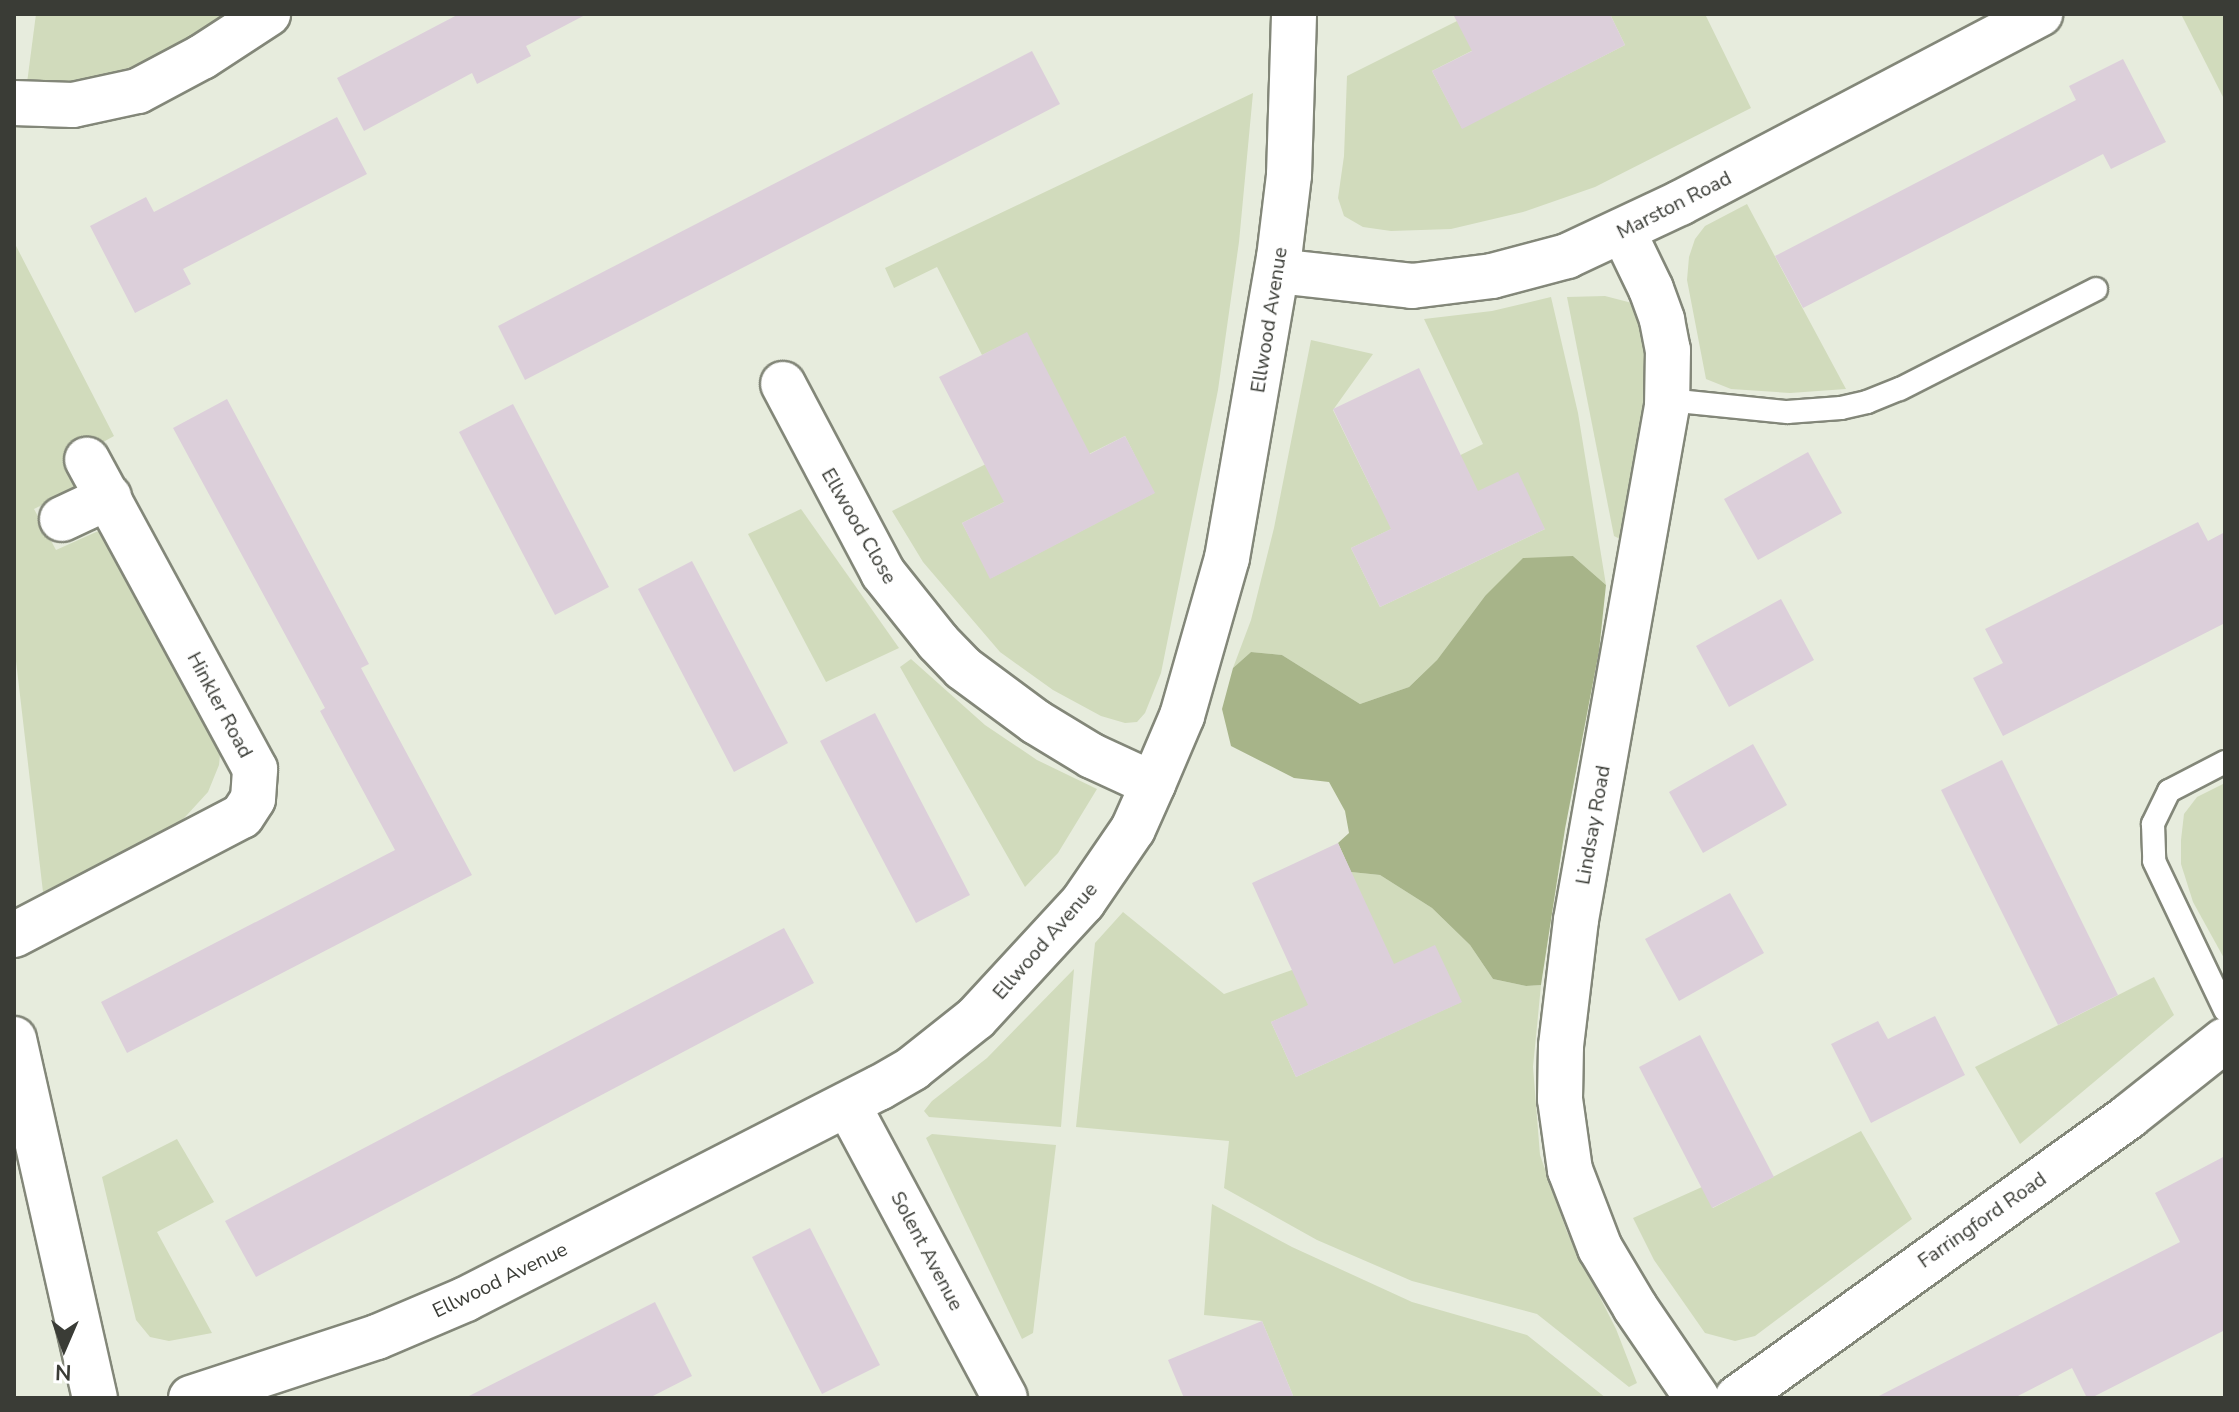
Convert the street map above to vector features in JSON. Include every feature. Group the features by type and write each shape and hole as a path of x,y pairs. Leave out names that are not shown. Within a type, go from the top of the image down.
{"street":[{"path":"14,103 73,105 138,91 202,57 268,14"},
{"name":"Ellwood Avenue","path":"191,1398 362,1342 466,1299 848,1105 913,1068 976,1018 1083,902 1133,829 1153,784 1187,701 1227,558 1277,271 1289,175 1294,14"},
{"name":"Marston Road","path":"1277,271 1396,286 1437,284 1532,267 1623,231 2040,14"},
{"name":"Lindsay Road","path":"1623,231 1662,320 1668,350 1668,400 1574,934 1561,1046 1560,1099 1570,1170 1600,1248 1635,1307 1697,1398"},
{"name":"Ellwood Close","path":"783,384 883,573 938,642 963,668 1036,722 1092,756 1153,784"},
{"name":"Hinkler Road","path":"14,935 242,816 253,799 255,769 87,460"},
{"path":"62,519 109,497"},
{"path":"14,1039 84,1394"},
{"name":"Farringford Road","path":"1737,1398 2129,1116 2225,1040"},
{"name":"Solent Avenue","path":"848,1105 1005,1398"}],"lane":[{"path":"1668,400 1787,412 1841,408 1867,402 1900,389 2096,289"},
{"path":"2225,762 2169,791 2153,824 2154,861 2225,1010"}],"green space":[{"path":"36,14 230,14 149,68 67,89 27,83"},
{"path":"1471,14 1499,37 1432,71 1462,128 1625,45 1610,14 1705,14 1751,108 1595,187 1523,212 1451,229 1391,231 1363,227 1344,216 1338,198 1344,156 1347,76"},
{"path":"2181,14 2225,14 2225,101"},
{"path":"1253,93 1239,242 1218,390 1161,673 1145,713 1137,722 1125,723 1101,716 1053,690 1000,652 923,562 892,511 1012,451 1032,488 962,523 991,578 1154,493 1125,436 1059,469 1027,333 982,355 937,267 894,288 885,268"},
{"path":"1747,204 1846,389 1790,393 1731,389 1706,379 1687,280 1689,257 1695,239 1705,226"},
{"path":"14,242 114,436 71,460 82,485 34,509 56,550 105,528 221,745 219,765 208,792 176,827 43,892 14,644"},
{"path":"1605,296 1632,303 1643,332 1647,377 1624,541 1614,536 1567,297"},
{"path":"1551,297 1578,413 1606,585 1573,556 1485,596 1437,660 1409,687 1360,704 1282,655 1251,652 1233,668 1251,620 1274,528 1311,340 1373,354 1333,410 1376,498 1419,516 1351,548 1380,607 1545,529 1449,505 1432,469 1483,444 1424,319 1492,311"},
{"path":"801,509 899,648 826,682 748,534"},
{"path":"1573,556 1606,585 1599,651 1565,829 1541,985 1526,986 1493,979 1470,945 1432,908 1380,875 1351,872 1338,843 1349,833 1345,811 1329,782 1294,778 1231,746 1222,709 1233,668 1251,652 1282,655 1360,704 1409,687 1437,660 1485,596 1523,558"},
{"path":"911,659 985,725 1037,760 1097,789 1058,853 1025,887 900,667"},
{"path":"2225,783 2225,960 2193,902 2181,864 2181,840 2184,814 2197,797"},
{"path":"1351,872 1380,875 1432,908 1470,945 1493,979 1526,986 1541,985 1533,1067 1540,1155 1567,1232 1616,1329 1637,1383 1629,1387 1537,1314 1412,1281 1317,1240 1224,1188 1229,1141 1076,1127 1095,943 1123,912 1224,994 1292,970 1337,993 1271,1022 1296,1077 1461,1002 1367,977"},
{"path":"1074,969 1061,1127 929,1117 924,1111 932,1101 987,1058"},
{"path":"2154,977 2174,1015 2020,1144 1975,1067"},
{"path":"1861,1131 1912,1219 1755,1336 1735,1341 1705,1333 1654,1260 1633,1218 1702,1187 1713,1208"},
{"path":"932,1134 1056,1145 1033,1333 1022,1339 926,1138"},
{"path":"177,1139 214,1202 157,1232 212,1333 169,1341 150,1337 136,1320 102,1177"},
{"path":"1212,1204 1292,1247 1412,1302 1527,1335 1606,1398 1294,1398 1262,1321 1204,1315"}],"building":[{"path":"459,14 587,14 526,46 531,56 477,84 472,73 364,131 337,78"},
{"path":"1453,14 1610,14 1625,45 1462,129 1432,71 1472,51"},
{"path":"1032,51 1060,104 525,380 498,326"},
{"path":"2123,59 2166,142 2111,169 2103,154 1803,308 1775,256 2076,100 2069,86"},
{"path":"337,117 367,174 183,269 191,284 135,313 90,226 146,197 154,212"},
{"path":"1027,332 1090,454 1125,436 1155,493 990,579 962,523 1004,502 939,377"},
{"path":"1419,368 1478,491 1518,472 1545,529 1380,607 1351,548 1391,529 1333,409"},
{"path":"227,399 369,664 361,668 472,875 127,1053 101,1002 395,850 320,711 325,708 173,428"},
{"path":"513,404 609,587 555,615 459,432"},
{"path":"1808,452 1842,513 1758,560 1724,499"},
{"path":"2198,522 2208,541 2225,532 2225,623 2003,736 1973,678 2003,663 1985,629"},
{"path":"692,561 788,743 734,772 638,589"},
{"path":"1781,599 1814,660 1729,707 1696,646"},
{"path":"875,713 970,895 916,923 820,741"},
{"path":"1753,744 1787,805 1703,853 1669,792"},
{"path":"2002,760 2118,995 2058,1025 1941,790"},
{"path":"1338,843 1394,964 1435,945 1462,1002 1296,1077 1271,1022 1308,1005 1252,883"},
{"path":"1730,893 1764,953 1679,1001 1645,939"},
{"path":"784,928 814,983 256,1277 225,1221"},
{"path":"1935,1016 1965,1075 1871,1123 1831,1044 1878,1021 1888,1039"},
{"path":"1700,1035 1774,1177 1712,1208 1639,1067"},
{"path":"2225,1156 2225,1330 2091,1398 2087,1398 2072,1368 2014,1398 1875,1398 2180,1242 2155,1193"},
{"path":"810,1228 880,1365 822,1394 752,1257"},
{"path":"655,1302 692,1376 649,1398 465,1398"},
{"path":"1262,1321 1294,1398 1184,1398 1168,1360"}]}
